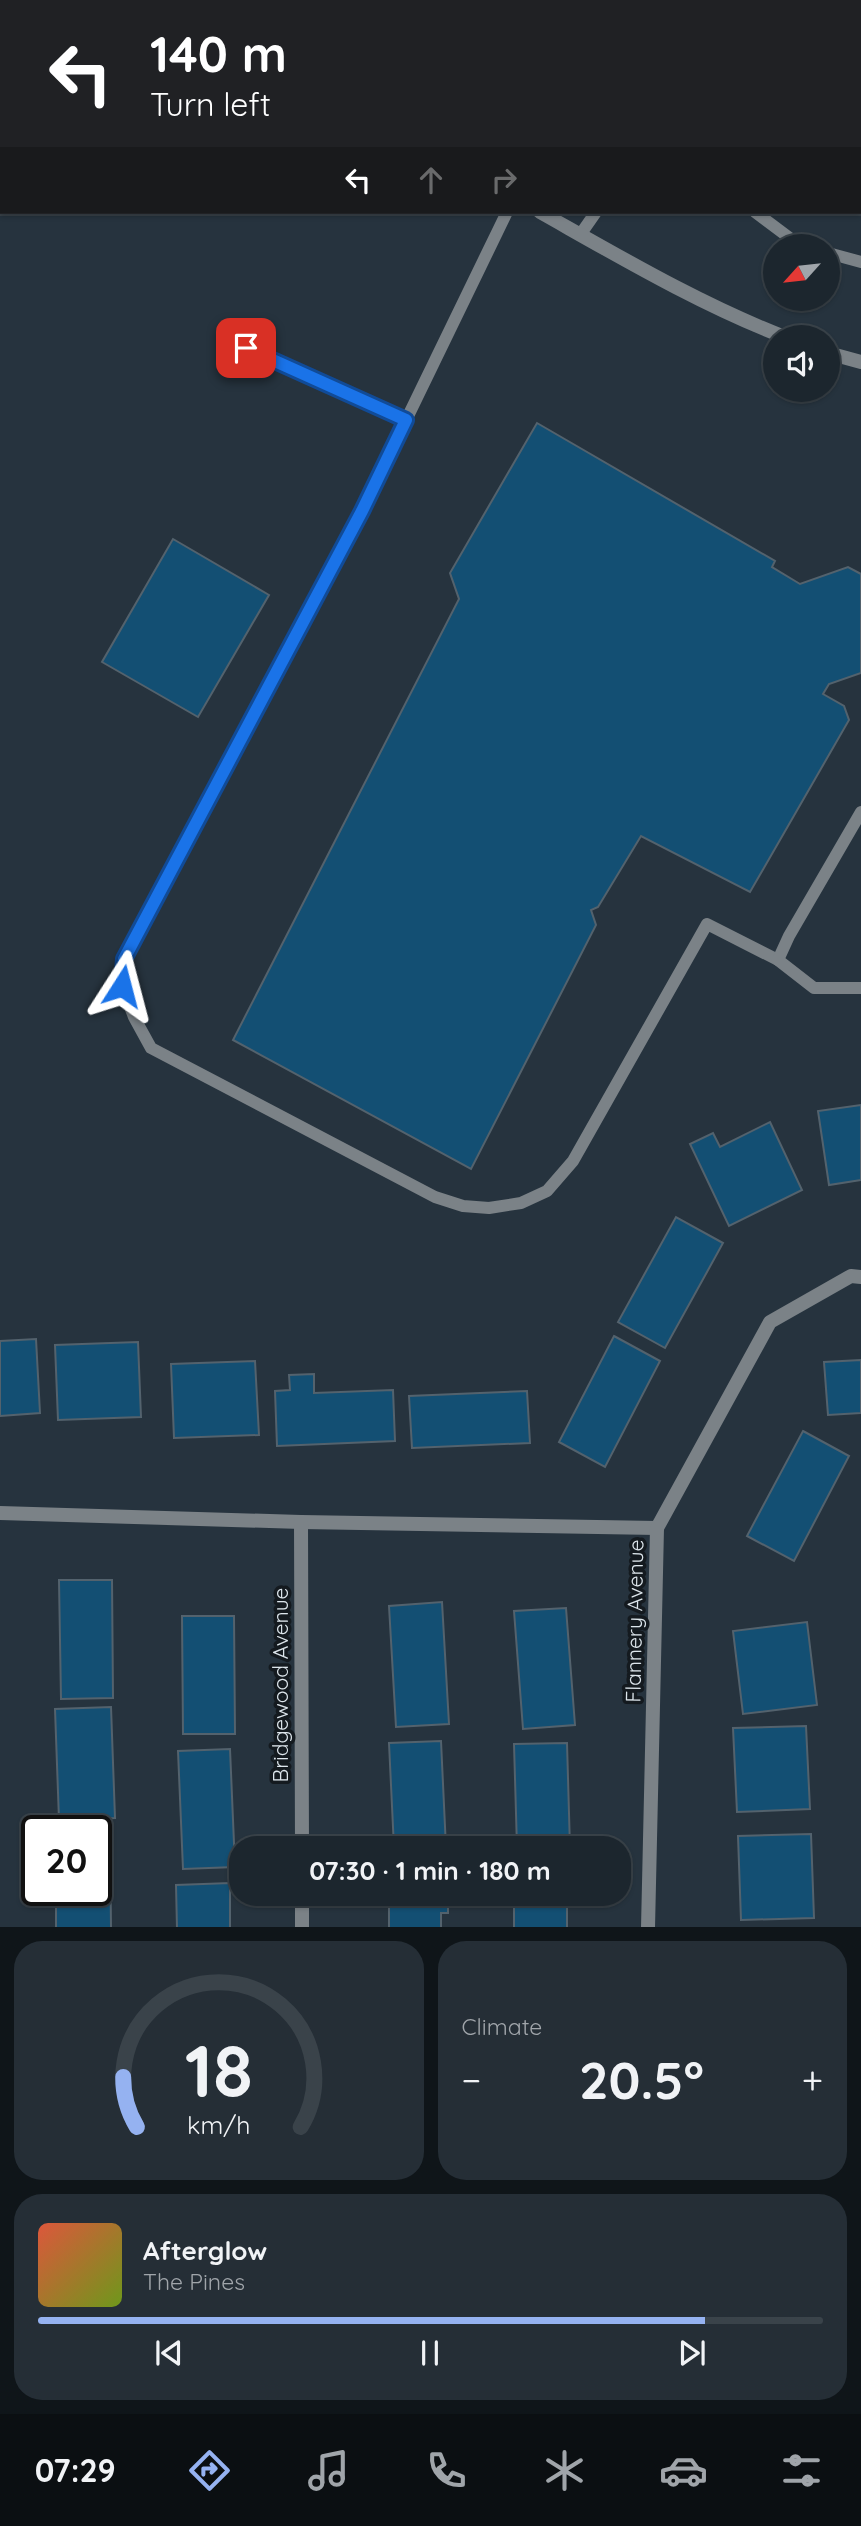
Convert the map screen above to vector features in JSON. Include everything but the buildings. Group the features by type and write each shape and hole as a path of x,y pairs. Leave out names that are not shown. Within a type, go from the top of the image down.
{"street":[{"path":"543,214 737,317 763,328"},
{"path":"840,356 861,362"},
{"name":"Flannery Avenue","path":"648,1927 657,1528 770,1322 851,1276 861,1277"},
{"path":"0,1513 301,1522 657,1528"},
{"name":"Bridgewood Avenue","path":"301,1522 302,1836"},
{"path":"302,1906 302,1927"}],"lane":[{"path":"506,214 362,511 124,959 122,986 134,1017 151,1048 435,1197 463,1206 489,1208 521,1203 547,1191 573,1161 707,924 778,960 814,988 861,988"},
{"path":"580,235 595,214"},
{"path":"758,214 784,234"},
{"path":"840,256 861,262"},
{"path":"246,348 406,420"},
{"path":"778,960 789,936 861,812"}],"route":[{"path":"122,986 124,959 362,511 406,420 246,348"}]}
